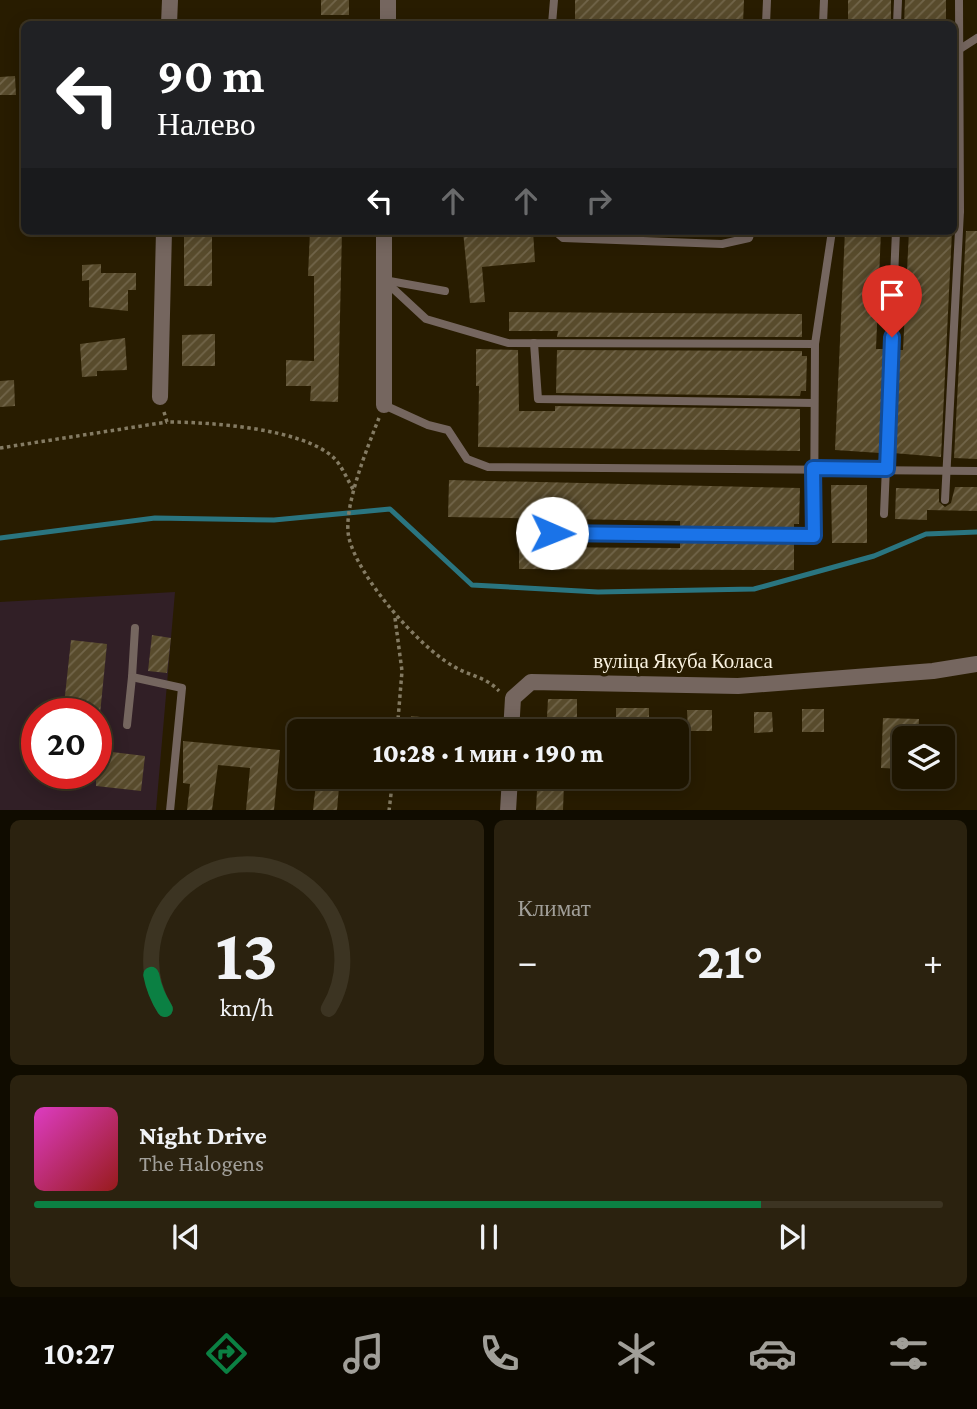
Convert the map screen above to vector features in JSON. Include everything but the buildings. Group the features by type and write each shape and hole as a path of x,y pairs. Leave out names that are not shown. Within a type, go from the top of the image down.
{"street":[{"path":"169,21 170,0"},
{"path":"388,0 388,21"},
{"path":"160,397 164,235"},
{"path":"384,235 384,405"},
{"name":"вуліца Якуба Коласа","path":"512,719 513,698 531,682 738,686 933,671 977,664"},
{"path":"509,810 510,789"}],"lane":[{"path":"552,21 554,0"},
{"path":"766,21 767,0"},
{"path":"823,21 824,0"},
{"path":"897,21 898,0"},
{"path":"957,211 959,0"},
{"path":"960,49 977,38"},
{"path":"560,235 563,238 722,244 749,238 750,235"},
{"path":"552,533 814,536 815,344 831,235"},
{"path":"884,514 896,235"},
{"path":"946,500 956,235"},
{"path":"384,279 445,291"},
{"path":"384,279 426,319 508,343 815,344"},
{"path":"534,343 538,399 814,403"},
{"path":"384,405 428,425 448,430 467,459 488,467 977,471"},
{"path":"127,725 135,628"},
{"path":"132,677 182,688 170,810"}],"path":[{"path":"160,397 167,422"},
{"path":"384,405 354,491 348,536 355,553 394,616 453,666 482,677 499,690 510,719"},
{"path":"0,448 167,422 261,430 309,445 334,458 354,491"},
{"path":"394,616 402,671 398,719"},
{"path":"389,810 392,789"}],"shaded area":[{"path":"175,592 156,810 0,810 0,602"}],"waterway":[{"path":"0,538 155,518 274,520 390,509 472,585 598,592 754,589 874,556 926,534 977,532"}],"route":[{"path":"552,533 814,536 813,468 887,469 892,337"}]}
